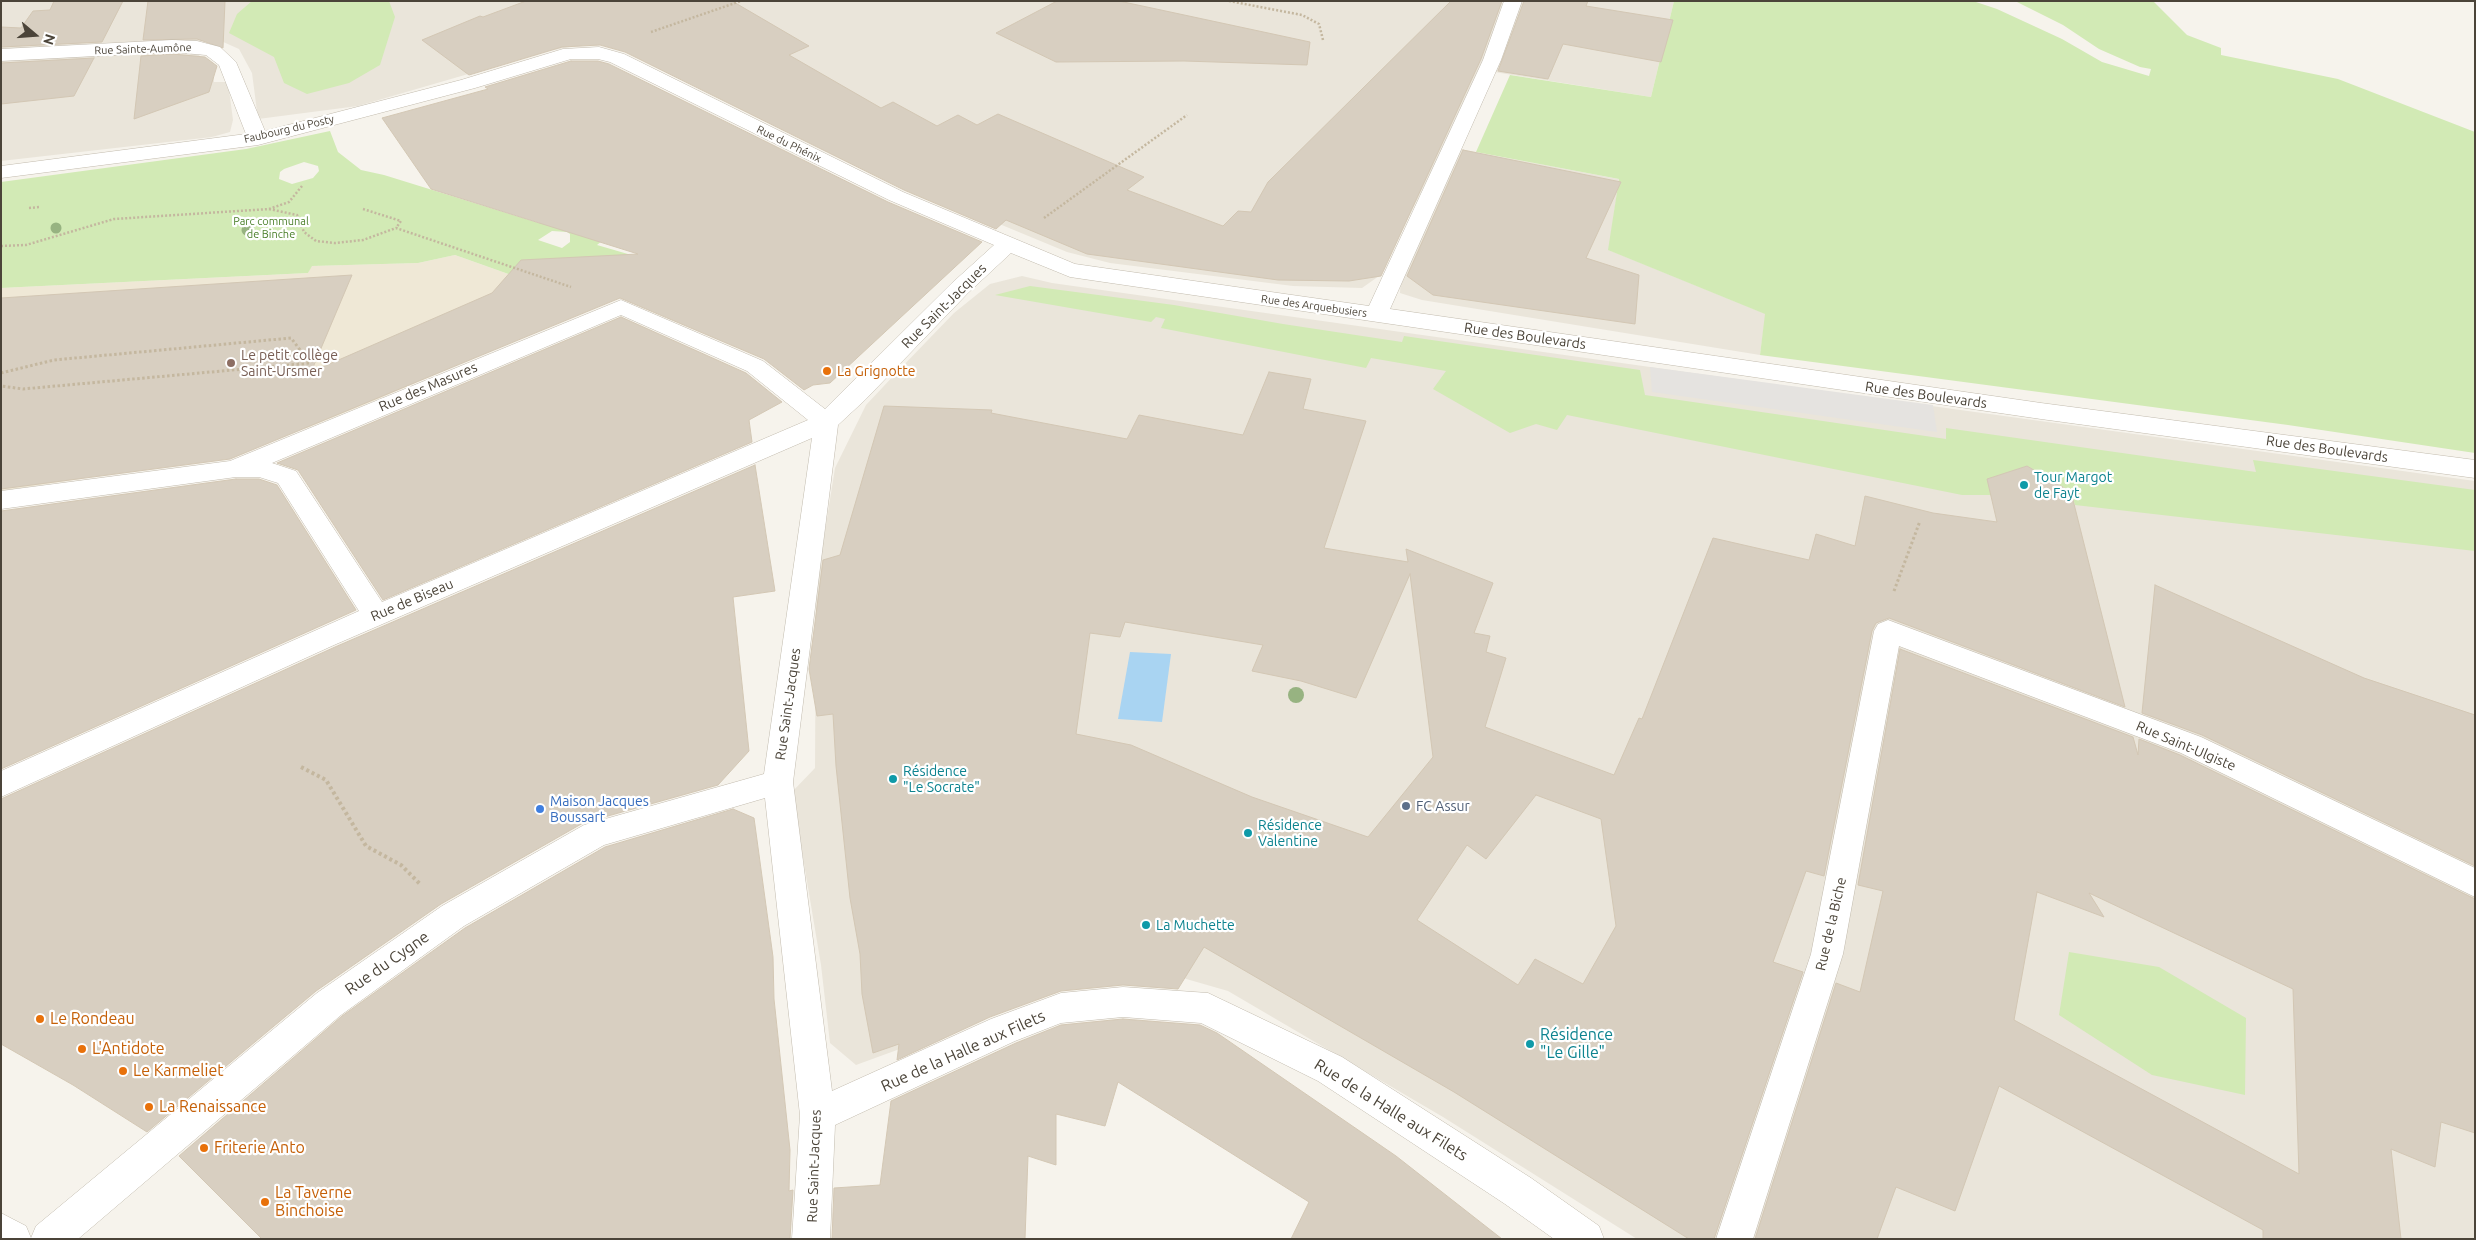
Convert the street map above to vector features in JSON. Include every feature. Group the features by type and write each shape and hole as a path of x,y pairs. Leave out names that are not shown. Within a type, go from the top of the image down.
{"street":[{"name":"Rue des Arquebusiers","path":"1008,245 1070,270 1377,314 1492,60 1512,1"},
{"name":"Rue Sainte-Aumône","path":"1,55 172,46 197,47 214,51 227,62 258,139"},
{"name":"Rue du Phénix","path":"570,54 599,53 617,58 888,192 1008,245"},
{"name":"Faubourg du Posty","path":"1,172 258,139 468,84 570,54"},
{"name":"Rue Saint-Jacques","path":"811,1239 818,1115 778,782 826,422 858,394 960,288 1008,245"},
{"path":"621,307 754,366 826,422"},
{"name":"Rue des Masures","path":"1,500 234,469 621,307"},
{"name":"Rue des Boulevards","path":"1377,314 2041,411 2475,469"},
{"name":"Rue de Biseau","path":"1,785 376,615 826,422"},
{"path":"234,469 260,468 287,477 376,615"},
{"name":"Rue Saint-Ulgiste","path":"1888,631 2191,745 2475,883"},
{"name":"Rue de la Biche","path":"1734,1239 1826,954 1888,631"},
{"name":"Rue du Cygne","path":"49,1239 329,1004 453,916 595,834 778,782"},
{"name":"Rue de la Halle aux Filets","path":"818,1115 1003,1030 1061,1008 1122,1002 1208,1008 1218,1016 1330,1069 1518,1191 1586,1239"},
{"path":"1,1231 13,1239"}],"path":[{"path":"733,5 735,1"},
{"path":"599,53 664,27 741,1"},
{"path":"1229,1 1302,15 1319,24 1323,40"},
{"path":"1008,245 1187,115"},
{"path":"1,246 26,245 114,219 269,209 289,202 300,191 302,186"},
{"path":"269,209 297,215 308,236 316,241 326,243 363,240 396,228 401,221 363,210"},
{"path":"396,228 600,297 621,307"},
{"path":"1,373 54,360 291,338 310,363 22,389 1,386"},
{"path":"1888,631 1894,592 1920,521"},
{"path":"301,767 326,780 366,846 401,865 453,916"}],"shaded area":[{"path":"1,1 1503,1 1481,73 1379,276 1362,288 1293,286 1110,263 1067,252 968,211 667,52 590,43 544,52 358,106 258,119 252,73 239,49 221,41 105,43 1,50"},
{"path":"1519,1 1674,1 1651,97 1494,72"},
{"path":"170,49 199,55 214,77 214,82 228,82 233,120 230,132 212,137 1,161 1,60"},
{"path":"1460,149 1619,179 1609,250 1766,314 1760,355 1422,300 1400,293 1401,277"},
{"name":"Le petit collège Saint-Ursmer","path":"455,255 559,292 526,335 307,428 276,435 93,448 81,479 1,491 1,288 308,273 311,266 418,263"},
{"path":"1022,276 1052,283 2475,481 2475,1239 1637,1239 1443,1117 1228,991 1169,974 1046,987 1020,1005 856,1065 830,1043 821,965 792,792 815,768 816,587 835,468 866,405 954,313 990,284"},
{"path":"1650,367 1933,405 1937,432 1652,392"}],"green space":[{"path":"252,1 389,1 395,17 380,65 349,83 307,94 284,83 274,57 229,33 237,14"},
{"path":"1674,1 1973,1 1997,9 2062,39 2102,62 2149,76 2151,69 2140,67 2099,49 2063,25 2015,1 2153,1 2187,35 2221,48 2221,55 2338,79 2475,132 2475,453 2288,425 1760,355 1765,314 1608,250 1619,179 1476,152 1510,75 1651,97"},
{"name":"Parc communal de Binche","path":"330,131 338,152 361,170 384,175 539,223 555,222 609,235 597,245 645,259 559,292 455,255 418,263 312,266 308,273 1,288 1,182 246,149","holes":["304,162 318,166 319,171 313,178 292,184 279,179 280,172 284,169","552,231 567,232 570,234 570,242 562,248 538,240"]},
{"path":"1030,286 1174,305 1402,342 1404,336 1640,370 1645,395 1946,439 1946,428 2256,472 2253,460 2475,490 2475,551 2075,505 2071,492 2027,466 1988,479 1991,495 1962,495 1567,415 1557,430 1536,424 1510,433 1433,389 1446,371 1371,358 1366,368 1161,328 1165,319 1156,317 1151,322 995,295"},
{"path":"2069,952 2159,967 2246,1018 2245,1095 2152,1075 2059,1015"}],"water":[{"path":"1130,652 1171,654 1162,722 1118,719"}],"building":[{"path":"54,1 123,1 102,42 1,47 1,27 21,28 33,11 50,10"},
{"path":"148,1 225,1 223,48 197,39 143,40"},
{"path":"526,1 732,1 809,46 789,55 881,108 893,102 937,126 958,115 977,125 998,114 1144,177 1127,190 1223,226 1238,211 1251,212 1268,182 1451,1 1502,1 1481,59 1381,276 1349,281 1278,280 1087,254 1006,220 996,229 904,190 625,52 600,45 562,47 469,75 422,40 480,16 483,17"},
{"path":"1057,1 1119,1 1310,42 1307,65 1184,61 1056,62 996,33"},
{"path":"1524,1 1588,1 1586,6 1673,20 1661,62 1563,44 1548,79 1498,71"},
{"path":"172,54 205,57 217,66 209,92 134,119 141,56"},
{"path":"94,58 74,96 1,104 1,63"},
{"path":"571,61 598,61 609,64 888,202 982,242 830,383 813,385 804,390 764,359 620,298 230,459 1,489 1,298 352,275 311,372 492,293 521,260 638,254 431,189 382,118 488,89 485,87"},
{"path":"1463,150 1621,182 1586,258 1639,275 1635,324 1433,295 1407,276"},
{"path":"621,317 746,373 782,402 749,420 752,442 383,600 298,470 277,463"},
{"path":"1269,372 1311,379 1303,409 1366,421 1324,548 1408,562 1406,549 1493,583 1474,633 1490,636 1486,652 1506,658 1485,727 1614,775 1639,718 1642,719 1713,538 1809,560 1816,534 1855,546 1865,496 1933,513 1997,522 1987,479 2027,466 2071,492 2125,707 1889,618 1876,623 1872,631 1824,876 1806,871 1773,962 1803,972 1714,1239 1689,1239 1454,1092 1204,947 1178,989 1123,985 1061,991 990,1017 897,1060 899,1044 873,1053 862,994 860,954 850,898 836,766 833,714 817,716 809,669 823,560 840,555 884,406 992,410 991,413 1127,439 1139,415 1243,435","holes":["1410,574 1433,757 1368,837 1252,797 1131,745 1076,734 1090,633 1120,637 1125,622 1263,645 1252,671 1301,681 1356,698","1536,795 1601,819 1616,926 1583,984 1535,959 1518,985 1417,920 1467,845 1486,859"]},
{"path":"755,465 775,591 733,597 749,751 718,785 583,823 441,904 316,991 147,1132 73,1085 1,1044 1,799 335,647"},
{"path":"236,479 259,479 277,485 356,610 1,769 1,511"},
{"path":"2155,585 2364,678 2475,715 2475,866 2202,735 2142,713"},
{"path":"1900,649 2133,737 2138,755 2139,739 2180,755 2475,899 2475,1133 2441,1122 2435,1167 2391,1149 2401,1239 2263,1239 2263,1230 1999,1086 1955,1211 1896,1187 1877,1239 1755,1239 1836,983 1860,992 1883,891 1858,885","holes":["2037,892 2104,917 2089,893 2293,989 2299,1174 2014,1020"]},
{"path":"733,809 754,818 773,957 774,999 790,1150 789,1191 793,1190 790,1239 262,1239 179,1156 342,1016 465,928 605,847"},
{"path":"1123,1019 1200,1025 1217,1033 1396,1156 1502,1239 1291,1239 1309,1202 1118,1082 1105,1126 1056,1114 1056,1165 1028,1156 1025,1239 832,1239 834,1188 880,1185 891,1101 1016,1043 1061,1025"}],"place":[{"name":"Le petit collège Saint-Ursmer","path":"231,363"},
{"name":"La Grignotte","path":"827,371"},
{"name":"Tour Margot de Fayt","path":"2024,485"},
{"name":"Résidence \"Le Socrate\"","path":"893,779"},
{"name":"FC Assur","path":"1406,806"},
{"name":"Maison Jacques Boussart","path":"540,809"},
{"name":"Résidence Valentine","path":"1248,833"},
{"name":"La Muchette","path":"1146,925"},
{"name":"Le Rondeau","path":"40,1019"},
{"name":"Résidence \"Le Gille\"","path":"1530,1044"},
{"name":"L'Antidote","path":"82,1049"},
{"name":"Le Karmeliet","path":"123,1071"},
{"name":"La Renaissance","path":"149,1107"},
{"name":"Friterie Anto","path":"204,1148"},
{"name":"La Taverne Binchoise","path":"265,1202"}]}
